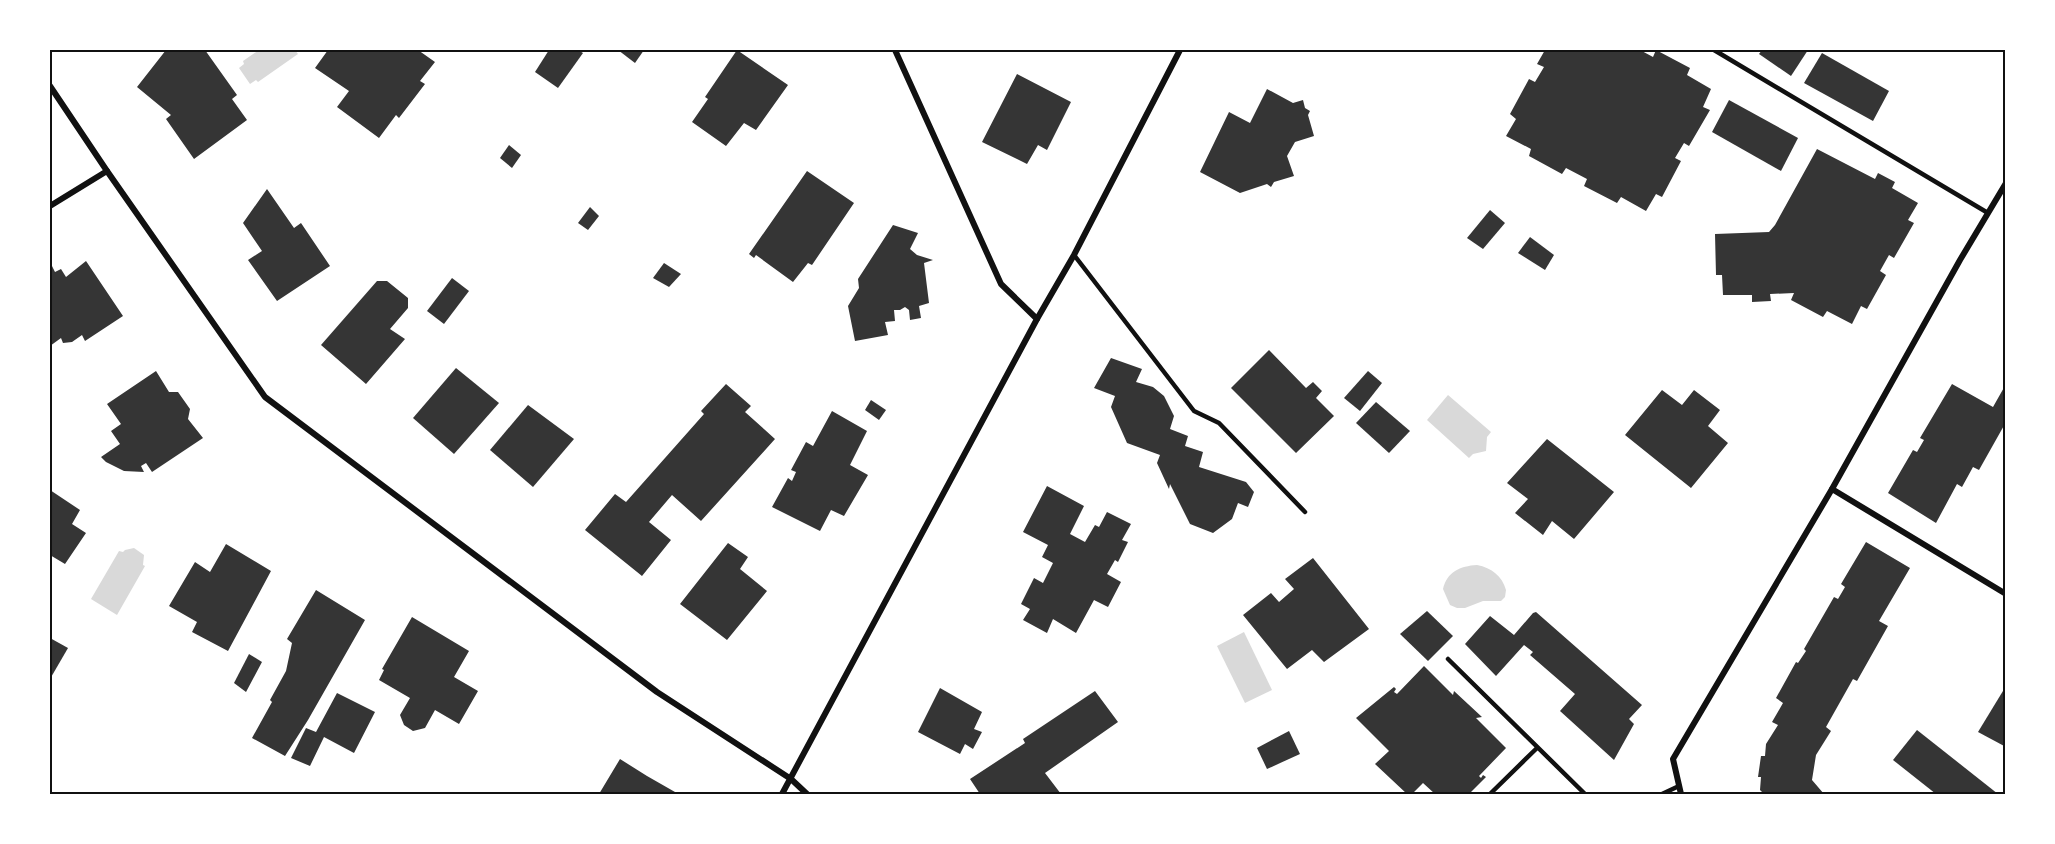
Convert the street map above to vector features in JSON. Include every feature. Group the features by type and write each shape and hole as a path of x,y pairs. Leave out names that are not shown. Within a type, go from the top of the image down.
{"street":[{"path":"895,50 1001,284 1037,319"},
{"path":"782,795 1037,319 1074,255 1180,50"},
{"path":"50,86 264,397 657,692 791,779 807,795"},
{"path":"50,206 107,171"},
{"path":"1681,795 1673,759 1832,489 2006,183"},
{"path":"1832,489 2006,594"}],"lane":[{"path":"1714,50 1988,213"},
{"path":"1074,255 1194,411 1219,423 1305,512"},
{"path":"1448,659 1585,795"},
{"path":"1490,795 1537,748"},
{"path":"1662,795 1679,786"}],"shaded area":[{"path":"259,50 295,50 298,54 258,82 256,80 250,84 239,68 244,64 243,61"},
{"path":"1448,395 1491,432 1487,437 1486,451 1473,454 1469,458 1427,420"},
{"path":"134,548 144,555 143,565 145,566 117,615 91,599 119,551"},
{"path":"1477,565 1487,568 1499,577 1506,590 1505,597 1501,601 1483,601 1465,608 1450,605 1443,589 1448,578 1455,571"},
{"path":"1244,632 1272,690 1245,703 1217,646"}],"building":[{"path":"166,50 205,50 237,95 232,99 247,120 194,159 166,119 171,115 137,87"},
{"path":"328,50 418,50 435,62 420,81 425,84 399,118 396,115 379,138 337,107 349,91 315,68"},
{"path":"549,50 578,50 583,53 558,88 535,72"},
{"path":"618,50 644,50 635,63"},
{"path":"737,50 788,85 756,130 744,123 726,146 692,122 708,99 705,97"},
{"path":"1545,50 1640,50 1653,57 1656,50 1690,68 1687,75 1711,89 1703,107 1710,110 1689,146 1684,143 1675,158 1681,161 1662,197 1656,194 1646,211 1621,197 1617,203 1584,186 1587,179 1566,168 1562,174 1529,156 1531,149 1506,136 1516,119 1510,114 1529,79 1535,82 1544,67 1537,64"},
{"path":"1762,50 1808,50 1791,76 1759,54"},
{"path":"1822,53 1889,91 1873,121 1804,83"},
{"path":"1017,74 1071,102 1047,150 1038,145 1027,164 982,142"},
{"path":"1267,89 1293,103 1303,100 1305,108 1310,111 1308,115 1314,136 1295,142 1287,156 1294,176 1274,182 1271,187 1267,184 1240,193 1200,172 1229,112 1250,123"},
{"path":"1729,100 1798,138 1781,171 1712,132"},
{"path":"509,145 521,155 512,168 500,158"},
{"path":"1817,149 1875,179 1878,173 1895,182 1892,188 1918,203 1908,220 1914,223 1894,258 1889,255 1880,271 1886,275 1867,309 1861,306 1852,324 1827,311 1823,317 1791,300 1794,293 1770,294 1771,301 1752,302 1752,295 1723,295 1722,275 1716,275 1715,234 1769,232"},
{"path":"807,171 854,203 812,265 808,263 793,282 756,255 754,258 749,254"},
{"path":"267,189 294,228 301,223 330,266 277,301 248,260 262,251 243,223"},
{"path":"590,207 599,216 588,230 578,223"},
{"path":"1490,210 1505,223 1483,249 1467,238"},
{"path":"893,225 918,233 910,249 917,255 933,260 924,263 929,303 919,306 921,318 910,320 909,310 905,307 894,310 895,321 885,322 888,335 855,341 848,306 859,288 858,279"},
{"path":"1530,237 1554,255 1545,270 1518,253"},
{"path":"86,261 123,316 85,341 82,335 72,342 63,343 61,338 50,346 50,268 52,266 55,272 61,269 66,277"},
{"path":"664,263 681,274 669,287 653,278"},
{"path":"452,278 469,291 444,324 427,311"},
{"path":"377,281 387,281 408,298 408,308 390,329 405,339 366,384 321,345"},
{"path":"1269,350 1306,388 1313,382 1322,391 1316,398 1334,416 1296,453 1231,388"},
{"path":"1111,358 1142,369 1136,382 1153,387 1164,396 1174,416 1170,429 1188,436 1185,446 1203,452 1199,467 1246,482 1254,492 1248,507 1238,503 1232,519 1213,533 1190,524 1170,484 1169,489 1157,463 1160,455 1127,443 1111,407 1115,396 1094,388"},
{"path":"456,368 499,403 454,454 413,418"},
{"path":"156,371 169,392 178,392 190,409 188,419 203,438 152,472 146,463 141,466 144,472 124,471 101,457 120,444 111,431 121,424 107,404"},
{"path":"1368,371 1382,383 1360,411 1344,398"},
{"path":"726,384 751,406 745,412 775,439 701,521 672,495 649,522 671,540 642,576 585,530 615,494 626,502 704,414 701,411"},
{"path":"1952,384 1993,407 2006,384 2006,422 1979,470 1973,467 1962,487 1957,484 1936,523 1888,493 1913,450 1917,452 1924,440 1920,438"},
{"path":"1662,390 1682,405 1694,390 1720,410 1708,426 1728,443 1691,488 1625,435"},
{"path":"871,400 886,410 879,420 865,410"},
{"path":"1376,402 1410,431 1389,453 1356,423"},
{"path":"528,405 574,439 533,487 490,450"},
{"path":"832,411 867,431 850,465 868,475 844,516 831,510 820,531 772,507 788,478 792,481 796,472 791,470 806,442 813,446"},
{"path":"1547,439 1614,492 1574,539 1552,521 1543,535 1515,513 1528,499 1507,483"},
{"path":"1047,486 1084,506 1070,534 1085,542 1095,525 1099,527 1107,512 1131,524 1122,540 1128,542 1118,562 1115,560 1107,574 1121,582 1108,607 1094,600 1076,633 1053,619 1047,633 1023,620 1030,609 1021,604 1034,578 1043,583 1053,563 1042,557 1048,545 1023,532"},
{"path":"50,490 80,510 72,524 86,533 65,564 50,555"},
{"path":"1866,542 1910,568 1879,621 1888,626 1857,681 1853,679 1826,727 1831,731 1816,755 1812,780 1824,794 1764,794 1760,790 1761,777 1758,777 1761,756 1765,756 1766,744 1778,725 1772,722 1783,703 1776,698 1796,662 1798,663 1806,651 1804,649 1834,597 1838,599 1845,587 1841,584"},
{"path":"728,543 748,557 740,569 767,591 727,640 680,604"},
{"path":"226,544 271,571 228,651 192,632 197,622 169,606 195,562 210,572"},
{"path":"1313,558 1369,629 1324,662 1312,650 1287,669 1243,615 1271,593 1279,602 1294,589 1285,579"},
{"path":"316,590 365,620 285,756 252,738 286,671 292,643 287,639"},
{"path":"1427,611 1453,636 1428,661 1400,634"},
{"path":"1536,612 1642,705 1629,719 1634,724 1614,760 1560,711 1575,694 1530,655 1533,652 1524,645 1496,676 1465,644 1490,616 1514,635"},
{"path":"412,617 469,651 454,677 478,691 459,724 435,710 425,728 413,731 404,725 400,715 410,698 379,680 384,670 382,669"},
{"path":"50,638 68,648 50,679"},
{"path":"249,654 262,662 246,692 234,683"},
{"path":"1424,666 1453,695 1454,691 1482,717 1476,718 1506,748 1479,776 1486,777 1469,794 1435,794 1423,783 1412,794 1407,794 1375,764 1389,751 1356,718 1394,687 1396,689 1394,692 1397,694"},
{"path":"2006,686 2006,747 1978,732"},
{"path":"940,688 982,712 974,729 982,732 973,749 965,744 960,754 918,732"},
{"path":"1095,691 1118,722 1045,773 1061,794 980,794 970,779 1025,743 1023,739"},
{"path":"337,693 375,712 354,753 324,737 310,766 291,758 306,728 316,732"},
{"path":"1917,730 1998,794 1936,794 1893,760"},
{"path":"1289,731 1300,754 1267,769 1257,748"},
{"path":"620,759 675,792 674,794 599,794"}]}
